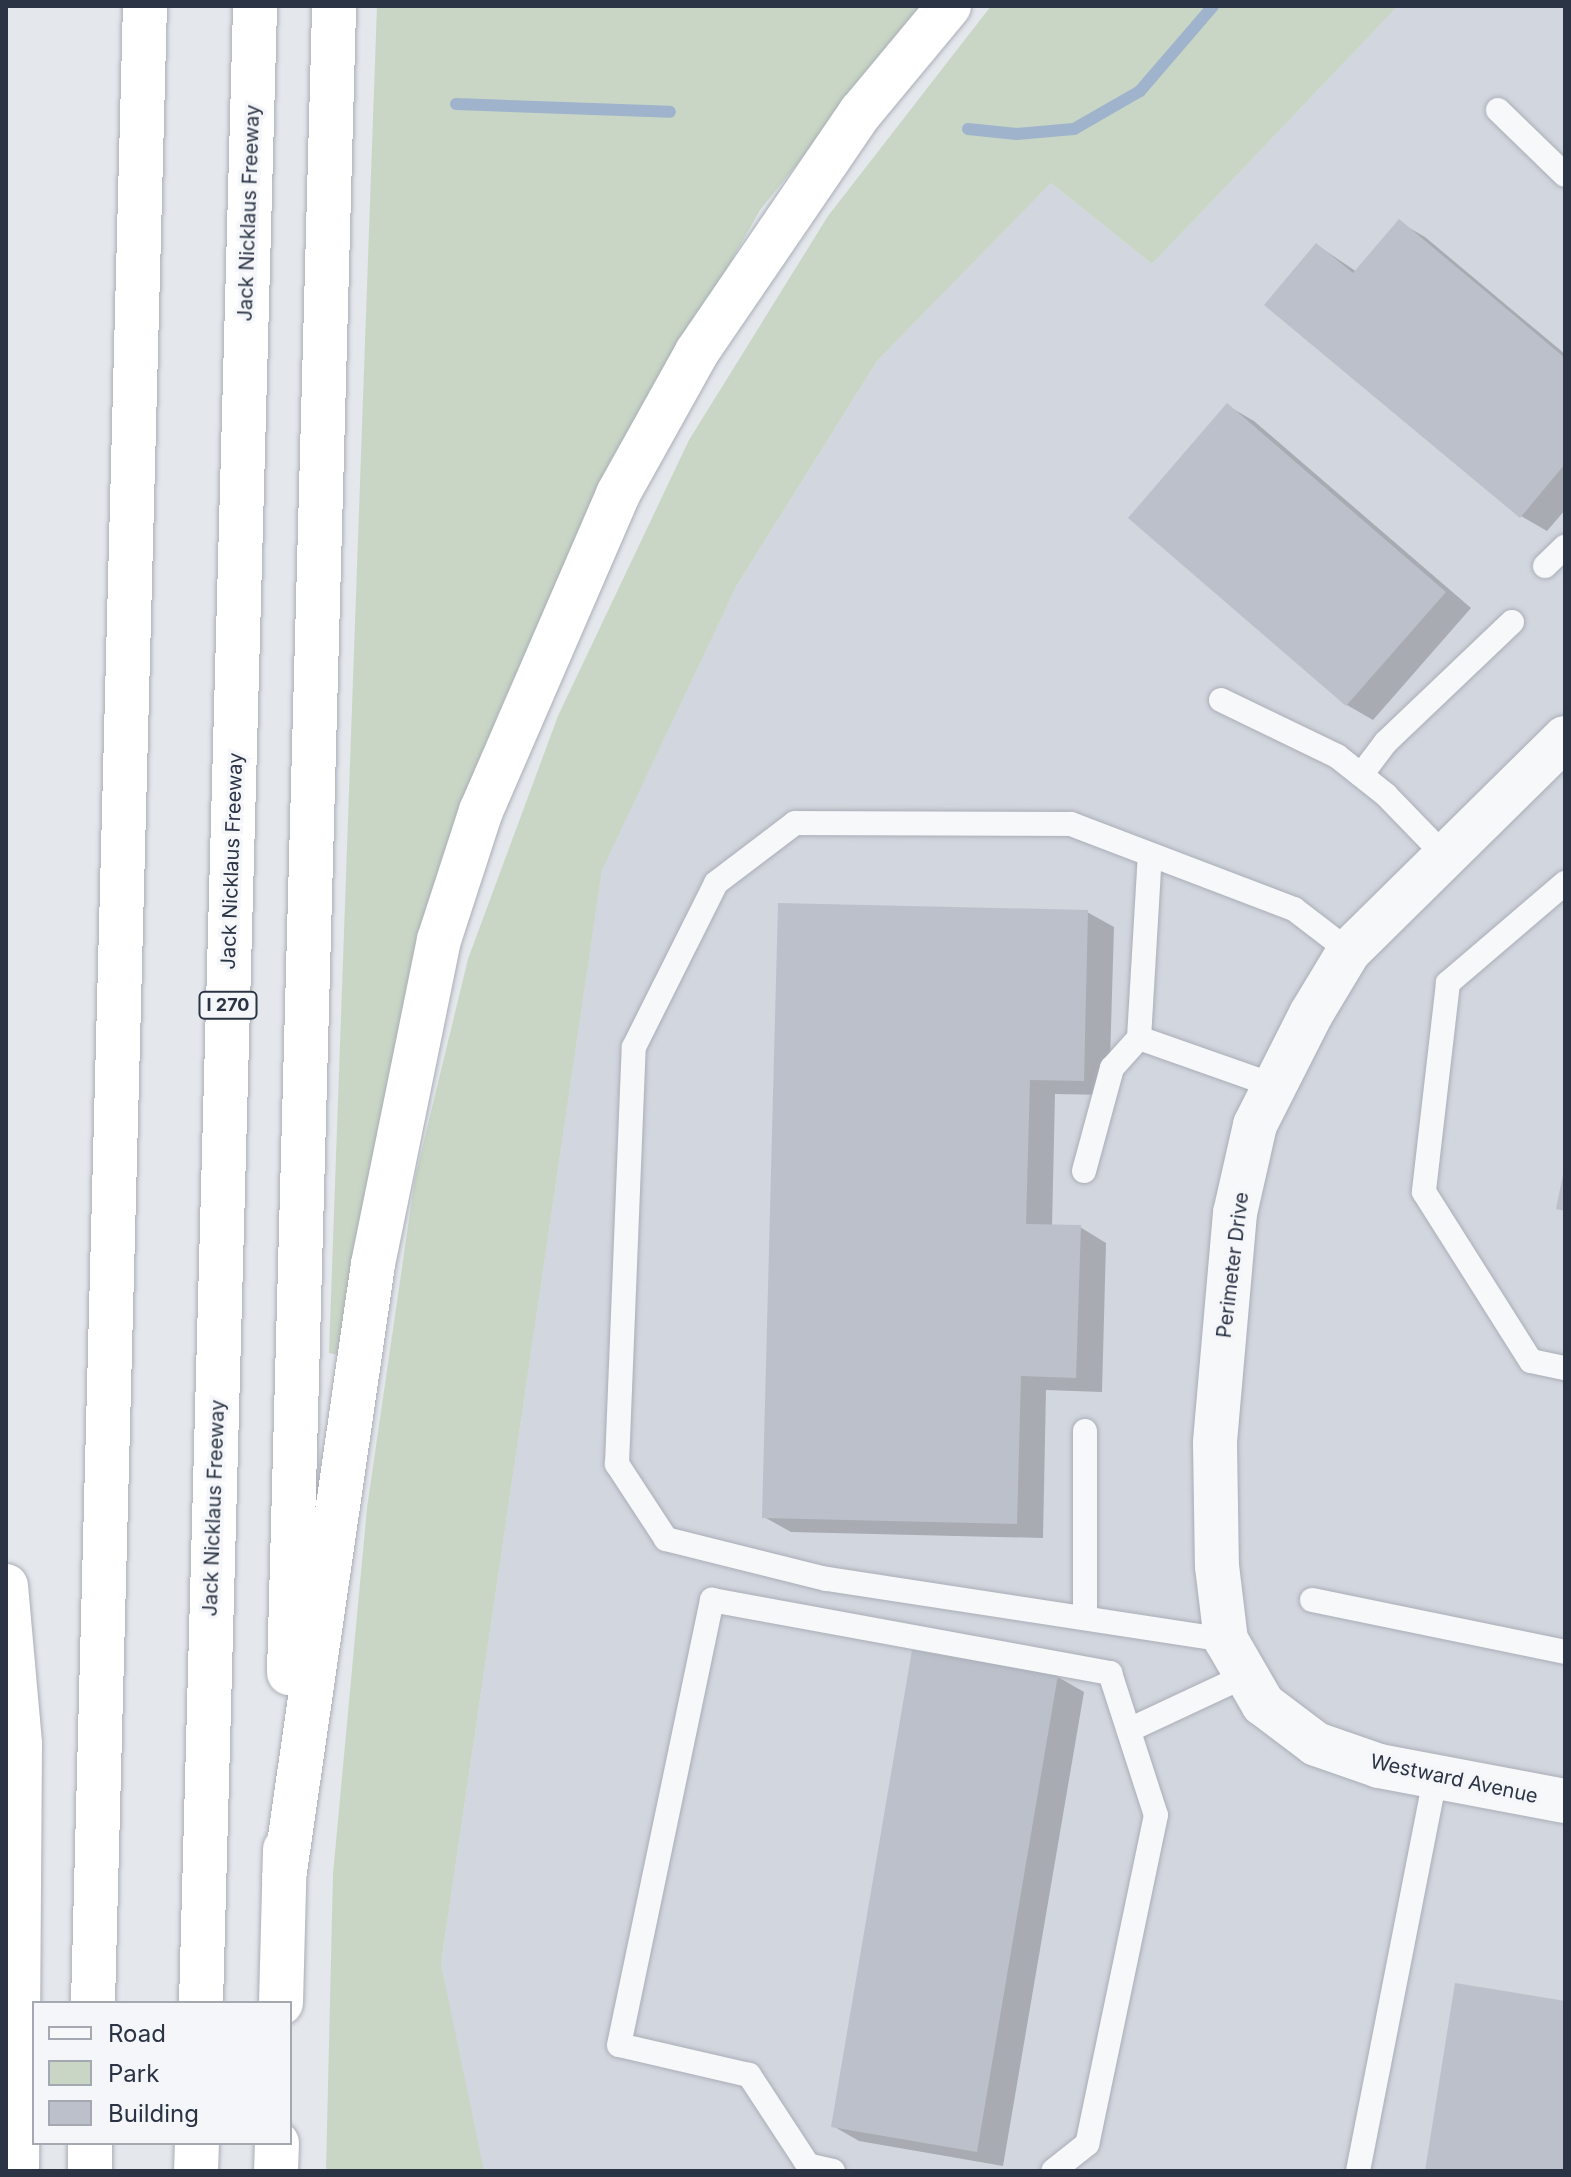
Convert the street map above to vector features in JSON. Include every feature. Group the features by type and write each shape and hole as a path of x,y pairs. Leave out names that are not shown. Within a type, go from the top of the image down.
{"highway":[{"path":"93,2001 145,6"},
{"name":"Jack Nicklaus Freeway","path":"201,2001 255,6"},
{"path":"281,2001 334,6"},
{"path":"284,1878 375,1249 439,940 481,811 618,494 697,352 861,112 949,6"},
{"path":"6,1586 20,1744 17,2171"},
{"path":"90,2145 90,2171"},
{"path":"196,2171 197,2145"},
{"path":"276,2171 277,2145"}],"street":[{"name":"Perimeter Drive","path":"1245,1673 1217,1566 1215,1443 1231,1254 1255,1125 1349,951 1565,738"},
{"name":"Westward Avenue","path":"1245,1673 1316,1744 1379,1766 1565,1801"}],"lane":[{"path":"1498,110 1565,175"},
{"path":"1545,566 1565,547"},
{"path":"1361,775 1386,742 1512,622"},
{"path":"1221,700 1337,756 1446,857"},
{"path":"1245,1673 1085,1618 826,1579 666,1539 617,1464 634,1047 716,883 795,823 1071,824 1294,909 1349,951"},
{"path":"1084,1171 1112,1068 1139,1038 1150,855"},
{"path":"1565,883 1448,983 1424,1192 1531,1361 1565,1368"},
{"path":"1139,1038 1275,1086"},
{"path":"1085,1431 1085,1618"},
{"path":"833,2171 808,2165 749,2075 619,2045 712,1600 1110,1673 1156,1815 1087,2144 1053,2171"},
{"path":"1312,1600 1565,1652"},
{"path":"1129,1730 1245,1673"},
{"path":"1358,2171 1435,1777"}],"shaded area":[{"path":"1398,6 1565,6 1565,2171 480,2170 441,1964 602,869 737,585 877,361 1051,183 1152,264"}],"green space":[{"path":"377,6 925,6 760,210 603,487 497,716 422,945 378,1128 343,1356 329,1353"},
{"path":"991,6 1398,6 1152,264 1051,183 877,361 737,585 602,870 441,1964 484,2171 326,2171 333,1874 367,1508 415,1178 468,959 558,716 689,440 828,216"}],"building":[{"path":"1399,219 1565,358 1565,464 1520,518 1264,305 1316,243 1353,273"},
{"path":"1227,403 1446,592 1346,706 1128,518"},
{"path":"778,903 1088,910 1084,1081 1030,1080 1026,1224 1081,1225 1076,1378 1021,1376 1017,1524 762,1518"},
{"path":"1565,1165 1565,1211 1556,1209"},
{"path":"912,1650 1058,1675 977,2152 831,2127"},
{"path":"1455,1983 1565,2001 1565,2171 1425,2171"}],"waterway":[{"path":"968,129 1017,134 1074,129 1140,91 1213,6"},
{"path":"456,104 670,112"}]}
